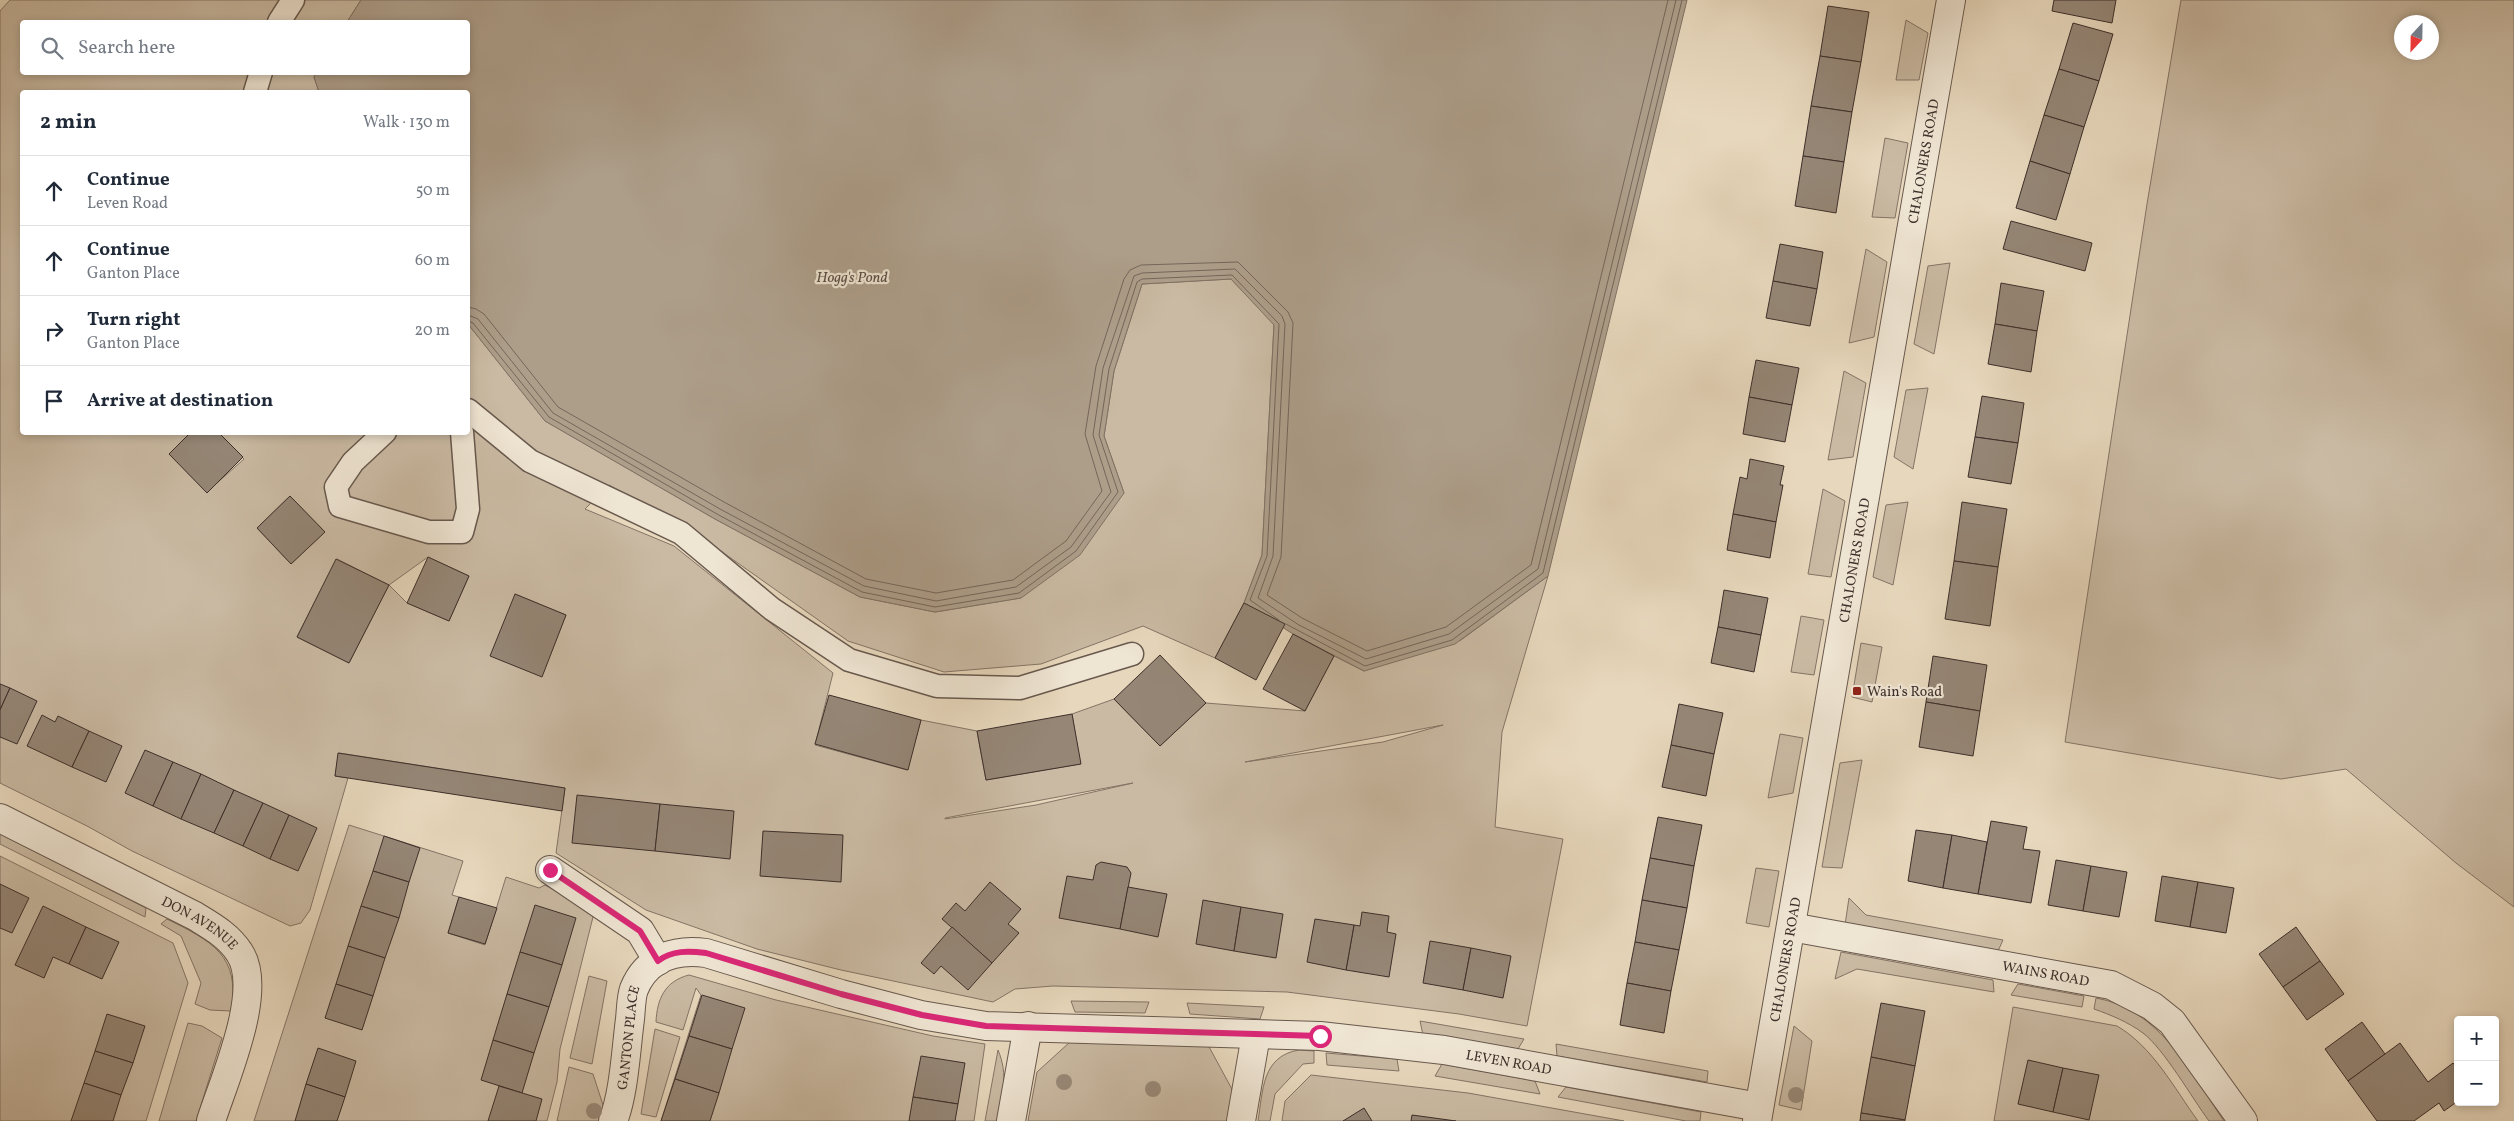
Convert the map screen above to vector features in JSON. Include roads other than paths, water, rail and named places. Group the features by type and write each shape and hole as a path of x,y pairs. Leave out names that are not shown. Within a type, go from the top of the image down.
{"street":[{"name":"CHALONERS ROAD","path":"1758,1114 1951,0"},
{"name":"DON AVENUE","path":"0,818 195,916 222,932 240,952 248,973 248,995 243,1024 211,1121"},
{"path":"550,870 640,931 658,961"},
{"name":"WAINS ROAD","path":"1791,927 2110,986 2152,1006 2172,1022 2243,1121"},
{"name":"GANTON PLACE","path":"613,1121 623,1072 634,989 646,971 672,953 690,951 706,953 841,994 922,1015 986,1026 1028,1026"},
{"path":"1012,1121 1028,1026"},
{"name":"LEVEN ROAD","path":"1028,1026 1320,1036 1444,1050 1758,1114"},
{"path":"1241,1121 1256,1035"}],"lane":[{"path":"280,20 293,0"},
{"path":"256,90 260,75"},
{"path":"470,412 530,461 680,533 772,609 849,660 937,686 1020,688 1132,654"},
{"path":"382,435 353,462 336,487 340,506 429,532 462,532 468,509 462,435"}],"water":[{"name":"Hogg's Pond","path":"361,0 1687,0 1548,576 1455,644 1364,671 1293,634 1244,603 1262,555 1274,325 1231,279 1142,284 1114,371 1104,436 1124,493 1080,555 1021,598 935,612 860,597 715,519 545,421 470,327 470,90 318,90 314,77 315,75 470,75 470,20 348,20"}],"place":[{"name":"Wain's Road","path":"1857,691"}]}
